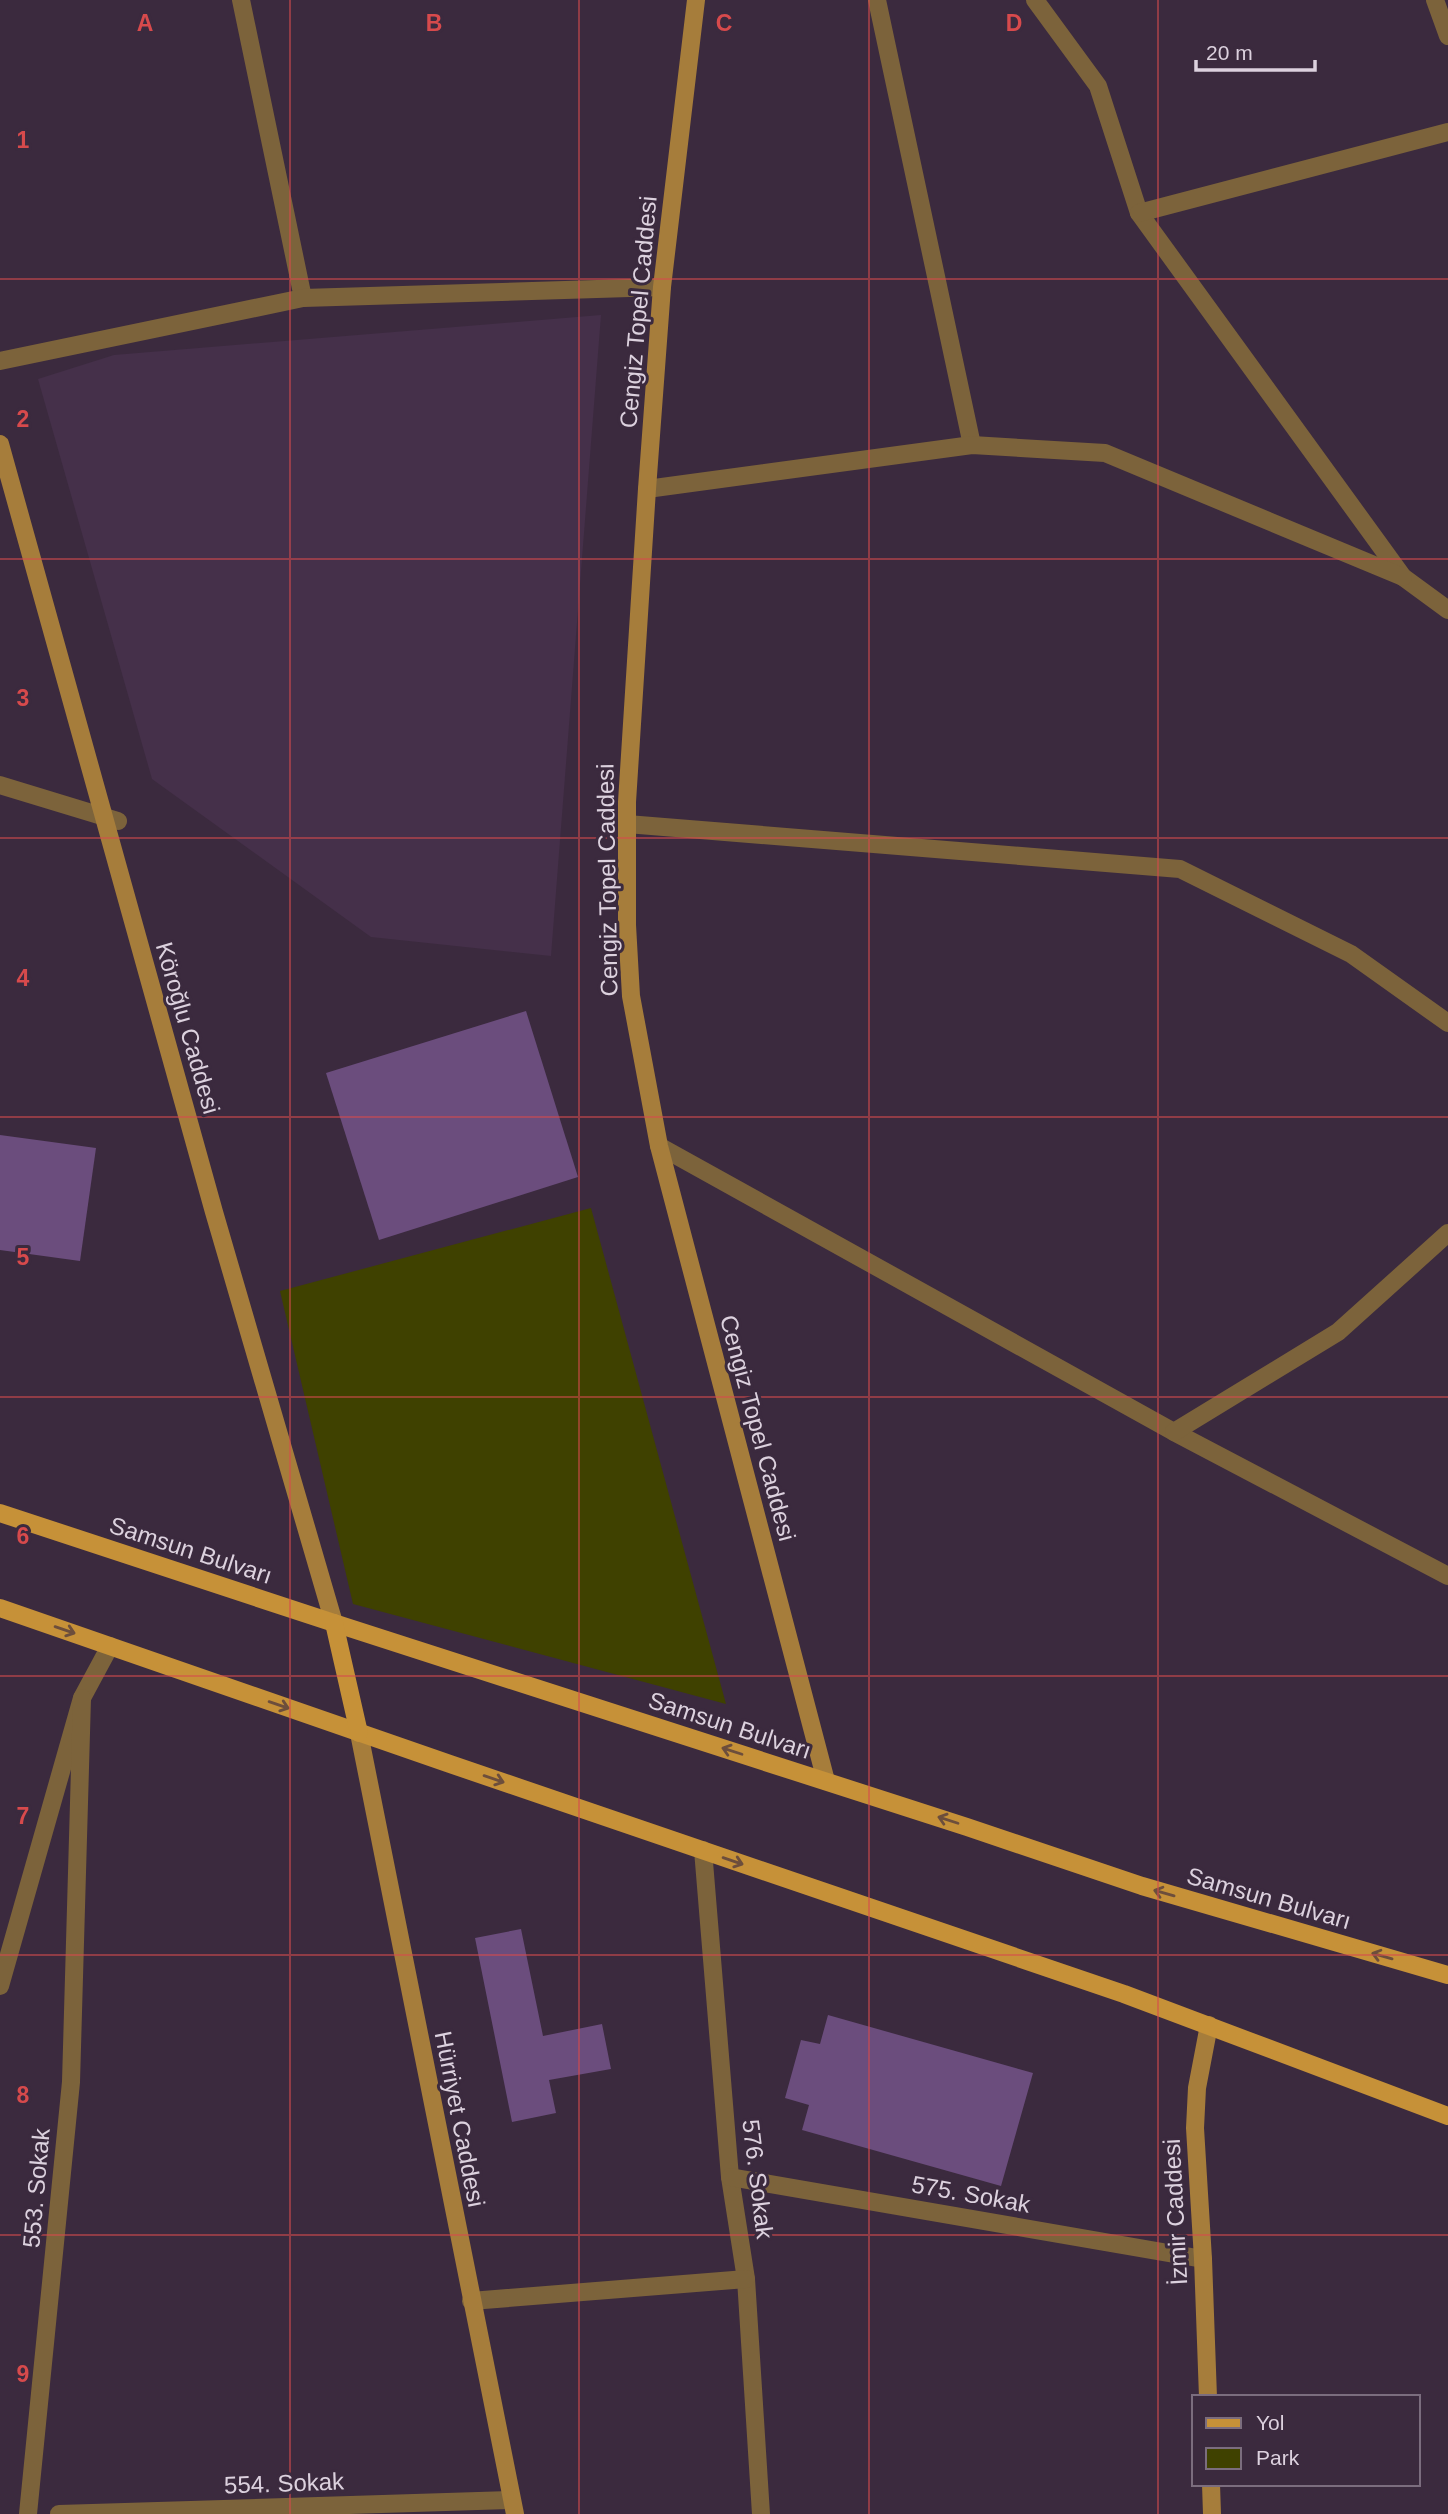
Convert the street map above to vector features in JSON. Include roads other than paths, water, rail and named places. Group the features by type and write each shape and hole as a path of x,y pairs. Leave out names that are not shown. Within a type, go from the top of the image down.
{"main road":[{"name":"Samsun Bulvarı","path":"0,1513 1142,1886 1448,1975"},
{"path":"0,1608 1111,1989 1448,2116"},
{"path":"334,1623 359,1733"}],"street":[{"path":"241,0 303,298"},
{"name":"Cengiz Topel Caddesi","path":"696,0 662,287 647,489 627,824 627,925 631,996 659,1146 826,1781"},
{"path":"877,0 972,445"},
{"path":"1035,0 1098,86 1139,213 1403,577"},
{"path":"1435,0 1448,36"},
{"path":"1139,213 1448,132"},
{"path":"0,361 303,298 662,287"},
{"name":"Köroğlu Caddesi","path":"0,444 111,818 214,1212 334,1623"},
{"path":"647,489 972,445 1105,453 1403,577 1448,610"},
{"path":"0,785 111,818"},
{"path":"627,824 1180,869 1351,954 1448,1023"},
{"path":"659,1146 1174,1432 1448,1576"},
{"path":"1174,1432 1338,1332 1448,1233"},
{"path":"0,1986 82,1698 110,1646"},
{"name":"553. Sokak","path":"28,2514 71,2082 82,1698"},
{"name":"Hürriyet Caddesi","path":"359,1733 513,2507"},
{"name":"576. Sokak","path":"703,1850 730,2177 746,2279 761,2514"},
{"name":"İzmir Caddesi","path":"1208,2395 1195,2128 1197,2088 1209,2025"},
{"name":"575. Sokak","path":"730,2177 1203,2259"},
{"path":"471,2301 746,2279"},
{"path":"1211,2486 1212,2514"},
{"name":"554. Sokak","path":"59,2514 513,2507"}]}
